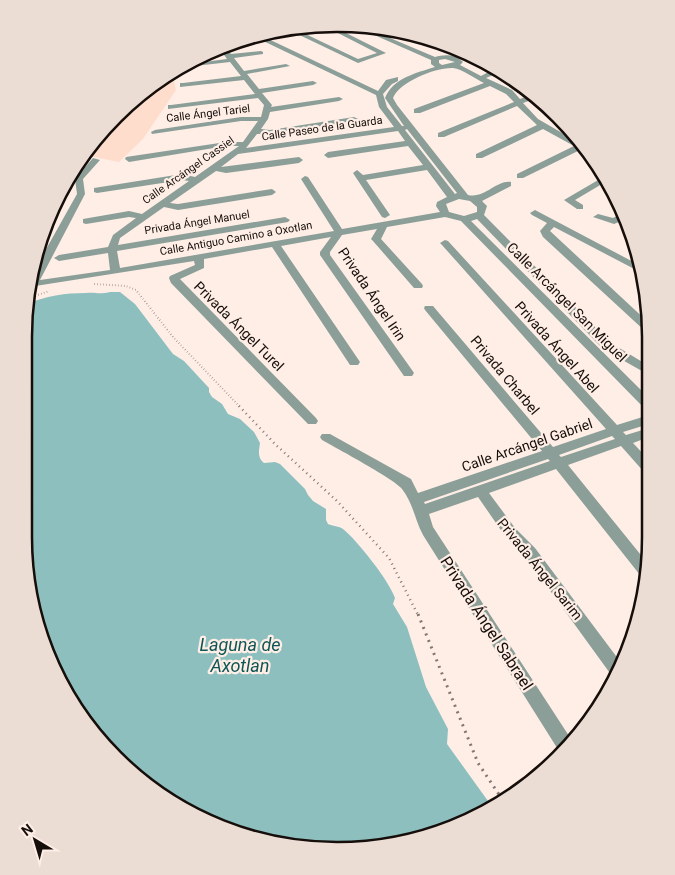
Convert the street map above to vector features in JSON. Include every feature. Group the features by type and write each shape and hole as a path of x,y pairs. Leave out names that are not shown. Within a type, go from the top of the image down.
{"street":[{"path":"300,35 358,61 383,53 382,50 341,32"},
{"path":"377,35 438,62"},
{"path":"307,39 318,36"},
{"path":"391,37 438,62"},
{"path":"269,40 379,94"},
{"path":"283,48 292,45"},
{"path":"210,61 230,56 261,53"},
{"path":"230,56 268,104 266,114"},
{"path":"457,61 509,92 517,103 542,126 572,142"},
{"path":"379,94 389,82 438,62 457,61 485,76 508,85"},
{"path":"438,62 405,80 392,90 389,98 409,127 464,196"},
{"path":"183,85 286,66"},
{"path":"485,76 491,74"},
{"path":"171,107 313,83"},
{"path":"417,111 492,83"},
{"path":"379,94 382,107 452,197"},
{"path":"441,135 526,98"},
{"name":"Calle Ángel Tariel","path":"155,132 241,119 338,99"},
{"name":"Calle Arcángel Cassiel","path":"112,248 116,237 142,217 238,152 266,114"},
{"path":"255,131 270,132 354,119"},
{"path":"479,156 542,126"},
{"name":"Calle Paseo de la Guarda","path":"238,152 409,127"},
{"path":"328,156 409,143"},
{"path":"130,159 226,144 245,144"},
{"path":"520,176 578,150"},
{"path":"41,265 81,194 79,179 96,160"},
{"path":"215,168 226,170 299,160"},
{"path":"418,286 376,239 384,219 359,175 427,167"},
{"path":"97,190 182,177 198,180"},
{"path":"305,180 340,232"},
{"path":"580,207 569,200 600,182"},
{"path":"477,200 508,184"},
{"path":"71,188 80,189"},
{"path":"162,204 178,207 272,192"},
{"path":"464,196 477,200 482,206 481,213 464,219 446,214 441,206 442,202 452,197 464,196"},
{"path":"535,213 634,266"},
{"path":"86,221 128,214 142,217"},
{"name":"Calle Antiguo Camino a Oxotlan","path":"37,283 115,272 340,232 384,219 446,214"},
{"name":"Calle Arcángel San Miguel","path":"478,215 607,346 642,366"},
{"path":"598,217 614,221 618,219"},
{"name":"Calle Arcángel San Miguel","path":"464,219 642,399"},
{"name":"Privada Ángel Manuel","path":"59,258 285,220"},
{"path":"553,223 545,231 546,235 642,323"},
{"name":"Privada Ángel Irin","path":"340,232 327,249 325,255 408,372"},
{"path":"558,247 581,237"},
{"name":"Privada Ángel Abel","path":"445,243 642,462"},
{"path":"275,244 354,362"},
{"path":"112,248 115,272"},
{"name":"Privada Ángel Turel","path":"199,257 200,266 179,275 174,278 174,281 312,420"},
{"name":"Privada Charbel","path":"428,308 554,458 641,567"},
{"path":"627,384 626,377 630,372 642,370"},
{"name":"Calle Arcángel Gabriel","path":"419,505 618,436 642,423"},
{"name":"Calle Arcángel Gabriel","path":"618,436 642,433"},
{"name":"Privada Ángel Sabrael","path":"326,437 402,480 411,490 419,505 428,531 563,743"},
{"name":"Calle Arcángel Gabriel","path":"419,505 480,490 554,458"},
{"name":"Privada Ángel Sarim","path":"480,490 510,532 530,552 614,665"}],"path":[{"path":"90,285 126,286 136,290 173,338 275,444 337,501 389,558 406,588 421,621 478,762 500,796"},
{"path":"35,296 52,291"}],"shaded area":[{"path":"174,80 176,90 143,139 119,162 92,157 108,136 136,108"}],"water":[{"name":"Laguna de Axotlan","path":"120,292 135,304 173,354 184,361 209,388 212,397 222,404 228,414 240,419 254,432 260,443 259,454 262,461 264,463 275,462 280,464 305,489 313,501 326,509 328,524 343,529 372,562 392,591 395,598 393,604 407,627 426,687 448,729 447,744 489,802 436,826 397,837 357,842 318,842 278,837 239,826 185,802 136,767 108,739 73,690 49,636 38,597 32,538 32,338 35,301 71,294"}]}
